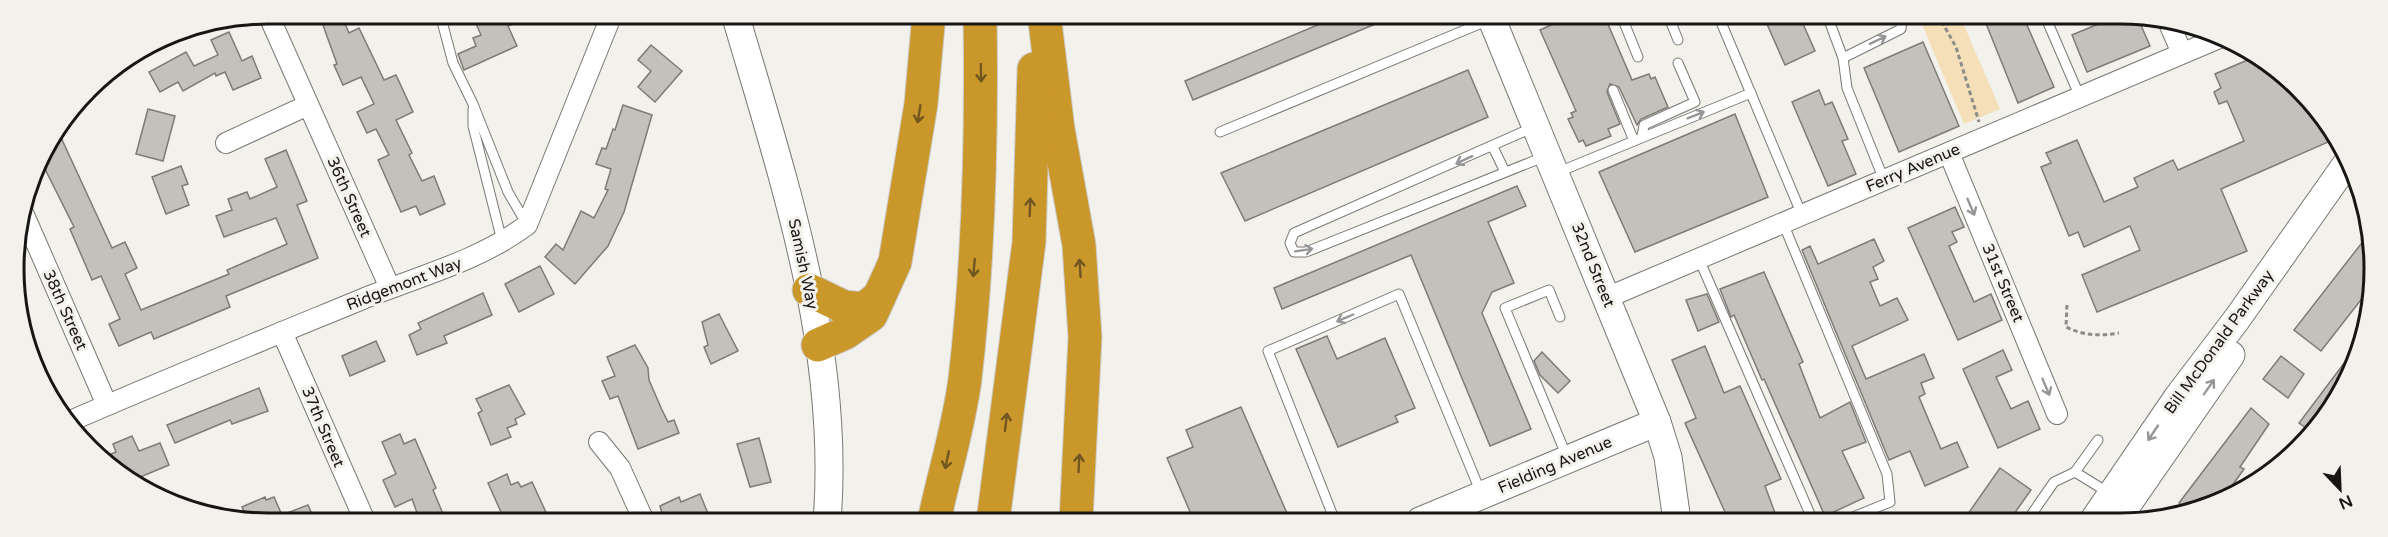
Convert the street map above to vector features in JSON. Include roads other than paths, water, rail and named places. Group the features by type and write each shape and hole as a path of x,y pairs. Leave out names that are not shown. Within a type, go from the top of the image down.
{"highway":[{"path":"818,345 845,333 871,315 895,262 921,104 928,24"},
{"path":"936,513 964,381 977,234 982,111 980,24"},
{"path":"994,513 1029,242 1033,24"},
{"path":"1045,24 1058,129 1079,245 1085,337 1076,513"},
{"path":"810,290 844,307 864,309 879,297"}],"main road":[{"name":"Samish Way","path":"738,24 782,171 810,290 829,422 830,482 828,513"},
{"name":"32nd Street","path":"1498,24 1551,165 1657,422 1668,457 1676,513"},
{"name":"Bill McDonald Parkway","path":"2099,513 2177,398 2237,319 2342,168"},
{"name":"Bill McDonald Parkway","path":"2121,513 2349,186"},
{"name":"Fielding Avenue","path":"1439,513 1657,422"}],"street":[{"name":"36th Street","path":"272,24 390,288"},
{"path":"527,225 608,24"},
{"path":"2172,30 2182,53"},
{"name":"Ferry Avenue","path":"1606,298 2210,42"},
{"path":"226,143 308,105"},
{"name":"31st Street","path":"1948,153 2057,414"},
{"name":"38th Street","path":"28,225 107,405"},
{"name":"Ridgemont Way","path":"76,419 282,332 502,244 527,225"},
{"name":"37th Street","path":"282,332 361,513"},
{"path":"599,442 621,468 641,513"}],"lane":[{"path":"443,24 453,63 473,104 508,192 527,225"},
{"path":"1220,132 1476,24"},
{"path":"1625,24 1638,57"},
{"path":"1672,24 1678,39"},
{"path":"1722,24 1802,215"},
{"path":"1830,24 1843,58 1847,88 1884,180"},
{"path":"1843,58 1901,29 1901,24"},
{"path":"2048,24 2080,97"},
{"path":"1638,139 1644,125 1695,102 1678,63"},
{"path":"1613,90 1638,139"},
{"path":"1536,126 1493,147 1294,233 1290,243 1294,252 1306,252 1505,172 1551,165 1638,139 1751,93"},
{"path":"473,104 473,126 502,244"},
{"path":"1493,147 1505,172"},
{"path":"1783,223 1887,474 1890,502 1863,513"},
{"path":"1699,258 1811,513"},
{"path":"1560,317 1549,290 1505,308 1568,459"},
{"path":"1332,513 1268,351 1399,294 1482,495"},
{"path":"2033,513 2054,482 2074,472 2098,440"},
{"path":"2074,472 2111,495"}]}
